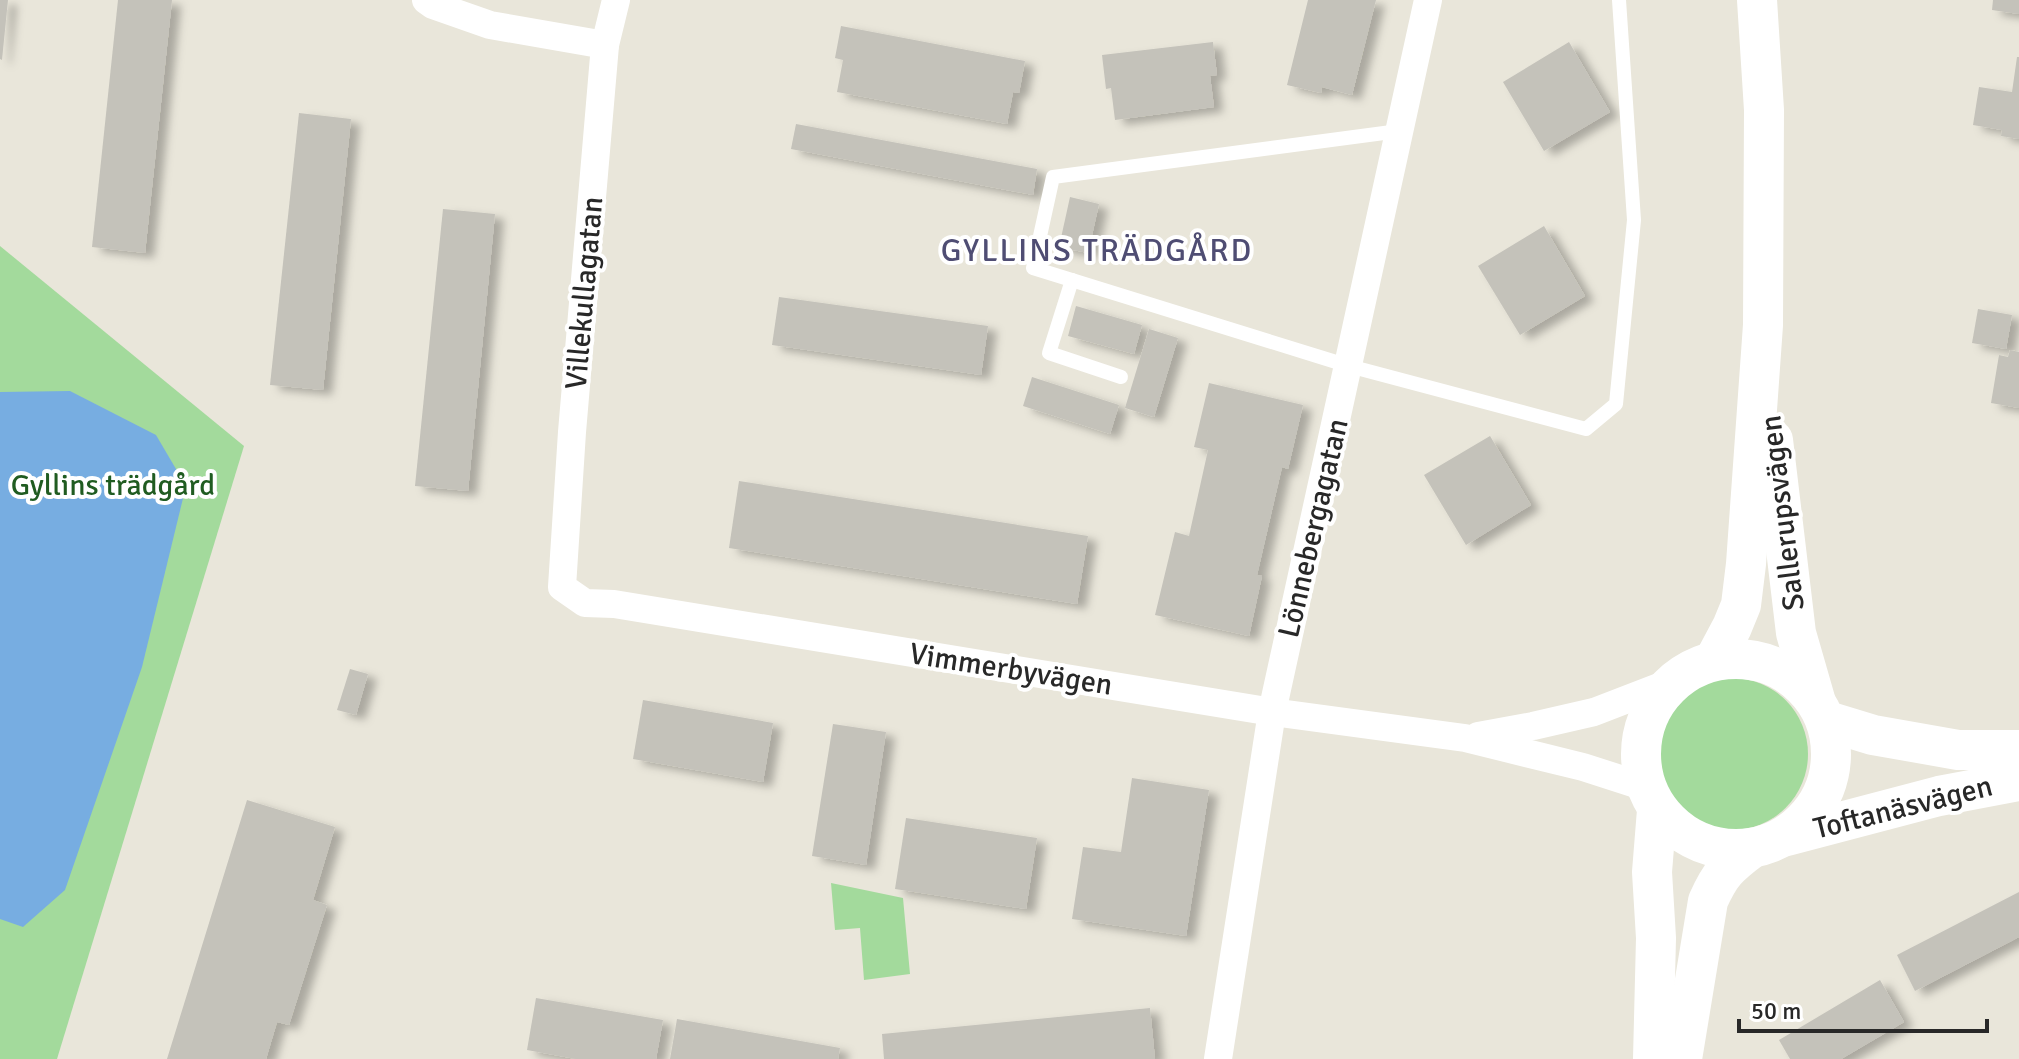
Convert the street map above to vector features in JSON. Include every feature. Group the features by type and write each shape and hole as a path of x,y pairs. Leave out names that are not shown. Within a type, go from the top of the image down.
{"main road":[{"name":"Sallerupsvägen","path":"1715,659 1741,605 1763,325 1764,110 1757,0"},
{"name":"Sallerupsvägen","path":"1682,1059 1708,901 1716,882 1728,867 1811,814 1827,785 1832,753 1796,633 1773,442 1763,325"},
{"path":"1653,1059 1656,938 1651,799 1641,762 1643,737 1651,711 1677,680 1715,659 1746,657 1776,666 1801,683 1821,710"},
{"name":"Toftanäsvägen","path":"1821,710 1873,735 1958,750 2019,750"},
{"name":"Toftanäsvägen","path":"1769,842 1939,796 2019,781"},
{"path":"1651,799 1675,830 1699,843 1724,850 1769,842"}],"street":[{"path":"426,0 490,25 605,45"},
{"name":"Villekullagatan","path":"562,587 605,45 616,0"},
{"name":"Lönnebergagatan","path":"1218,1059 1272,712 1428,0"},
{"name":"Vimmerbyvägen","path":"562,587 585,603 629,606 1272,712 1465,738 1583,767 1651,799"},
{"name":"Vimmerbyvägen","path":"1465,738 1594,712 1677,680"}],"lane":[{"path":"1399,131 1053,177 1033,268 1349,366 1586,429 1616,404 1634,220 1619,0"},
{"path":"1072,280 1049,353 1121,377"}],"green space":[{"name":"Gyllins trädgård","path":"0,246 244,446 57,1059 0,1059"},
{"path":"1732,678 1761,684 1786,700 1802,725 1808,754 1802,783 1786,808 1761,824 1732,830 1703,824 1678,808 1662,783 1656,754 1662,725 1678,700 1703,684"},
{"path":"831,883 903,898 910,974 864,980 860,928 835,930"}],"water":[{"path":"70,391 156,435 186,486 142,667 65,890 23,927 0,919 0,392"}],"building":[{"path":"0,0 8,0 2,60 0,59"},
{"path":"118,0 172,0 145,253 92,247"},
{"path":"1308,0 1376,0 1352,95 1322,87 1321,93 1287,85"},
{"path":"1993,0 2019,0 2019,14 1992,10"},
{"path":"841,26 1025,61 1019,93 1013,92 1007,124 837,92 843,60 835,58"},
{"path":"1213,42 1217,75 1210,76 1214,107 1115,120 1111,88 1106,89 1102,55"},
{"path":"1569,42 1610,112 1544,151 1503,82"},
{"path":"2017,57 2019,139 2001,136 2002,130 1973,125 1979,87 2012,92"},
{"path":"299,113 351,119 323,390 270,385"},
{"path":"796,124 1037,169 1033,195 791,149"},
{"path":"1070,197 1099,204 1088,253 1059,247"},
{"path":"443,209 495,214 468,491 415,486"},
{"path":"1544,226 1585,296 1520,335 1478,266"},
{"path":"779,297 988,326 981,375 772,345"},
{"path":"1076,306 1142,325 1134,354 1068,336"},
{"path":"1978,309 2012,315 2006,349 1972,343"},
{"path":"1149,329 1178,338 1154,417 1125,408"},
{"path":"2010,350 2019,352 2019,408 1991,403 1999,355 2008,357"},
{"path":"1032,377 1119,405 1110,434 1023,406"},
{"path":"1209,383 1303,405 1288,469 1282,467 1257,575 1262,576 1249,636 1155,615 1175,532 1189,536 1208,450 1194,447"},
{"path":"1490,436 1531,505 1466,545 1424,475"},
{"path":"739,481 1088,536 1077,604 729,548"},
{"path":"350,669 368,674 356,715 337,710"},
{"path":"643,700 773,723 763,782 633,759"},
{"path":"833,724 886,732 866,865 812,856"},
{"path":"1132,778 1209,790 1186,936 1072,919 1083,847 1121,852"},
{"path":"247,800 335,827 313,900 327,905 289,1025 277,1022 266,1059 167,1059"},
{"path":"906,818 1037,838 1026,909 895,889"},
{"path":"2019,892 2019,937 1915,991 1897,955"},
{"path":"1880,980 1904,1022 1841,1059 1790,1059 1779,1040"},
{"path":"536,998 663,1020 656,1059 576,1059 527,1050"},
{"path":"1150,1008 1155,1059 884,1059 882,1034"},
{"path":"677,1019 840,1048 838,1059 670,1059"}],"district":[{"name":"GYLLINS TRÄDGÅRD","path":"1097,250"}]}
